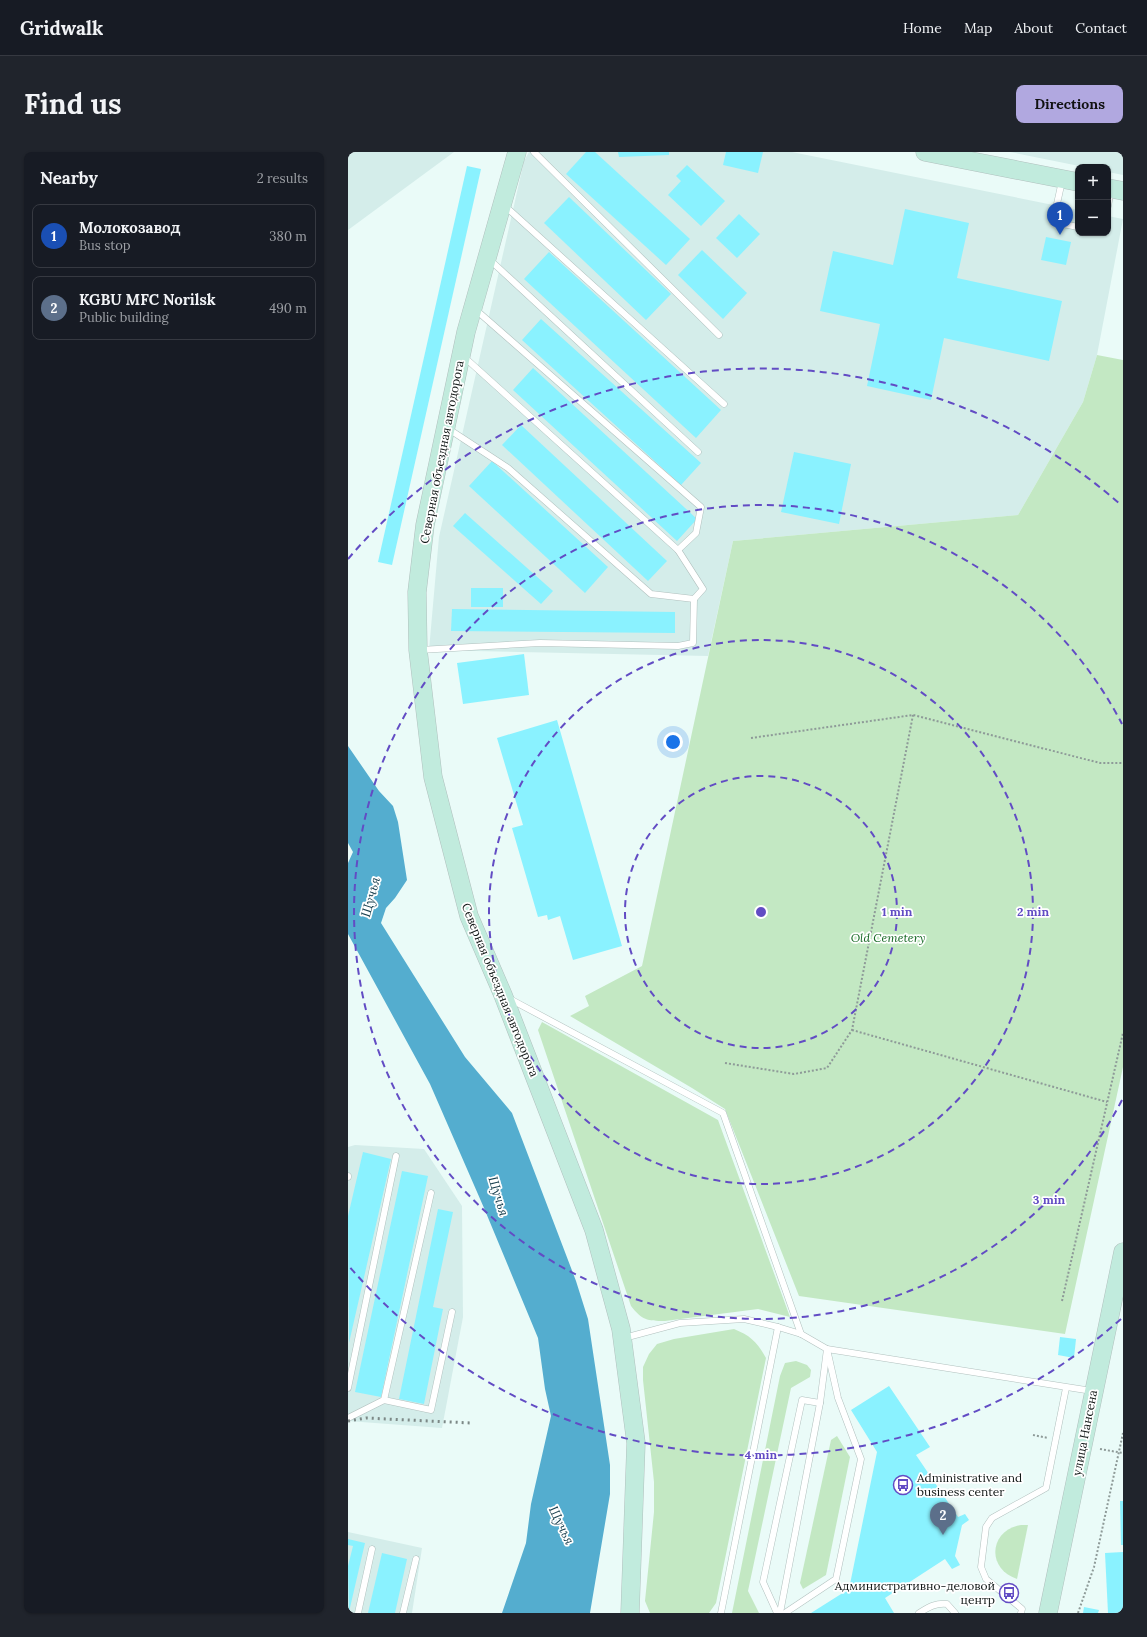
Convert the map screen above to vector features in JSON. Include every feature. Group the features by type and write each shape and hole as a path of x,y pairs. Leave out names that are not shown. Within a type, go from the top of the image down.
{"street":[{"name":"Северная объездная автодорога","path":"517,152 461,354 425,525 417,592 418,650 433,777 468,916 503,995 594,1230 622,1338 636,1443 630,1613"},
{"path":"925,152 1070,181"},
{"name":"улица Нансена","path":"1048,1613 1123,1252"}],"lane":[{"path":"534,152 719,335"},
{"path":"1070,181 1054,222 1075,226"},
{"path":"502,204 724,404"},
{"path":"487,258 698,452"},
{"path":"473,307 701,507 696,533 678,550"},
{"path":"418,650 540,643 678,646 693,644 694,599 703,589 678,550 461,354"},
{"path":"446,427 508,468 651,594 694,599"},
{"path":"503,995 723,1113 801,1334"},
{"path":"348,1388 396,1156"},
{"path":"384,1400 431,1193"},
{"path":"348,1418 384,1400 430,1410 452,1312"},
{"path":"622,1338 680,1323 744,1320 778,1327 801,1334 827,1349 1093,1392"},
{"path":"721,1613 778,1327"},
{"path":"778,1613 820,1403 827,1349"},
{"path":"785,1613 836,1579 861,1459 838,1398 827,1349"},
{"path":"1021,1613 1022,1609 986,1579 981,1567 986,1527 992,1518 1046,1488 1066,1388"},
{"path":"778,1613 763,1582 802,1400 820,1403"},
{"path":"358,1613 372,1549"},
{"path":"403,1613 416,1559"},
{"path":"919,1613 930,1606 947,1604 954,1613"}],"path":[{"path":"725,1063 794,1074 826,1068 852,1030 913,715"},
{"path":"750,738 913,715 1100,763 1123,763"},
{"path":"852,1030 1107,1102"},
{"path":"1062,1302 1123,1033"},
{"path":"1078,1613 1094,1567 1123,1433"},
{"path":"1100,1449 1123,1454"}],"shaded area":[{"path":"348,152 454,152 348,230"},
{"path":"529,152 792,152 1075,209 1075,236 1111,236 1111,217 1123,219 1097,355 1083,402 1018,515 733,541 708,656 429,650 439,537 524,161"},
{"path":"1010,152 1123,152 1123,175 1111,173 1111,164 1075,165"},
{"path":"355,1145 424,1149 462,1206 463,1317 442,1428 348,1421 348,1147"},
{"path":"348,1532 422,1548 412,1613 348,1613"}],"green space":[{"name":"Old Cemetery","path":"1097,355 1123,360 1123,1067 1065,1334 799,1296 725,1109 570,1016 589,1006 585,996 642,966 733,541 1018,515 1083,402"},
{"path":"542,1022 718,1120 790,1317 758,1309 659,1321 645,1319 635,1311 631,1306 538,1030"},
{"path":"734,1329 753,1340 766,1358 716,1603 709,1613 650,1613 645,1601 654,1512 654,1482 643,1380 643,1367 649,1354 657,1344 674,1339"},
{"path":"796,1361 807,1365 811,1370 810,1377 791,1388 748,1591 759,1613 732,1613 780,1376 785,1363"},
{"path":"837,1436 850,1457 826,1575 803,1589 800,1583 831,1440"},
{"path":"1028,1525 1017,1579 1007,1574 1000,1567 996,1559 995,1550 997,1542 1003,1534 1010,1528"}],"water":[{"name":"Щучья","path":"348,746 379,791 393,806 398,822 407,880 386,908 381,923 465,1057 512,1113 576,1281 588,1319 610,1465 610,1494 590,1613 502,1613 526,1543 531,1504 551,1416 545,1389 538,1338 430,1084 348,934 348,863 353,852 348,843"}],"building":[{"path":"586,152 595,152 690,239 666,265 566,174"},
{"path":"618,152 669,152 669,155 619,157"},
{"path":"726,152 763,152 758,173 723,165"},
{"path":"687,165 725,201 701,226 668,195 681,181 676,176"},
{"path":"467,166 481,169 392,565 378,562"},
{"path":"569,197 671,294 646,320 544,223"},
{"path":"905,209 969,223 957,278 1062,301 1049,361 944,338 931,400 867,386 880,324 820,311 833,251 893,265"},
{"path":"739,214 760,234 737,258 716,238"},
{"path":"1046,237 1071,242 1066,265 1041,260"},
{"path":"702,250 747,293 723,319 678,275"},
{"path":"549,252 721,410 696,438 524,279"},
{"path":"541,319 701,463 681,485 522,340"},
{"path":"533,368 697,519 677,541 513,390"},
{"path":"521,425 667,561 648,581 502,445"},
{"path":"794,452 851,464 839,524 781,512"},
{"path":"492,461 608,567 585,593 469,486"},
{"path":"465,513 553,591 541,604 453,526"},
{"path":"471,588 503,588 503,607 471,607"},
{"path":"452,609 675,612 675,633 451,631"},
{"path":"524,654 529,695 463,704 457,663"},
{"path":"557,720 622,946 573,960 560,916 548,920 547,915 538,917 512,828 523,825 497,738"},
{"path":"363,1152 391,1159 349,1343 348,1216"},
{"path":"402,1171 428,1176 381,1397 355,1392"},
{"path":"438,1209 453,1212 433,1307 443,1309 424,1404 399,1399"},
{"path":"1060,1337 1076,1339 1074,1358 1058,1355"},
{"name":"Administrative and business center","path":"889,1386 930,1447 916,1455 958,1517 965,1514 969,1520 962,1525 955,1556 960,1565 952,1569 945,1559 885,1598 894,1613 811,1613 849,1589 877,1452 851,1410"},
{"path":"1120,1501 1123,1501 1123,1545 1121,1545"},
{"path":"348,1539 365,1543 349,1612 348,1566 353,1546 348,1545"},
{"path":"1123,1552 1123,1613 1108,1613 1105,1553"},
{"path":"382,1553 407,1559 395,1613 368,1613"},
{"path":"1084,1607 1099,1610 1098,1613 1083,1613"}],"railway":[{"path":"348,1421 366,1418 471,1423"}],"place":[{"name":"Молокозавод","path":"1060,235"},
{"name":"Administrative and business center","path":"903,1485"},
{"name":"KGBU MFC Norilsk","path":"943,1535"},
{"name":"Административно-деловой центр","path":"1009,1593"}]}
